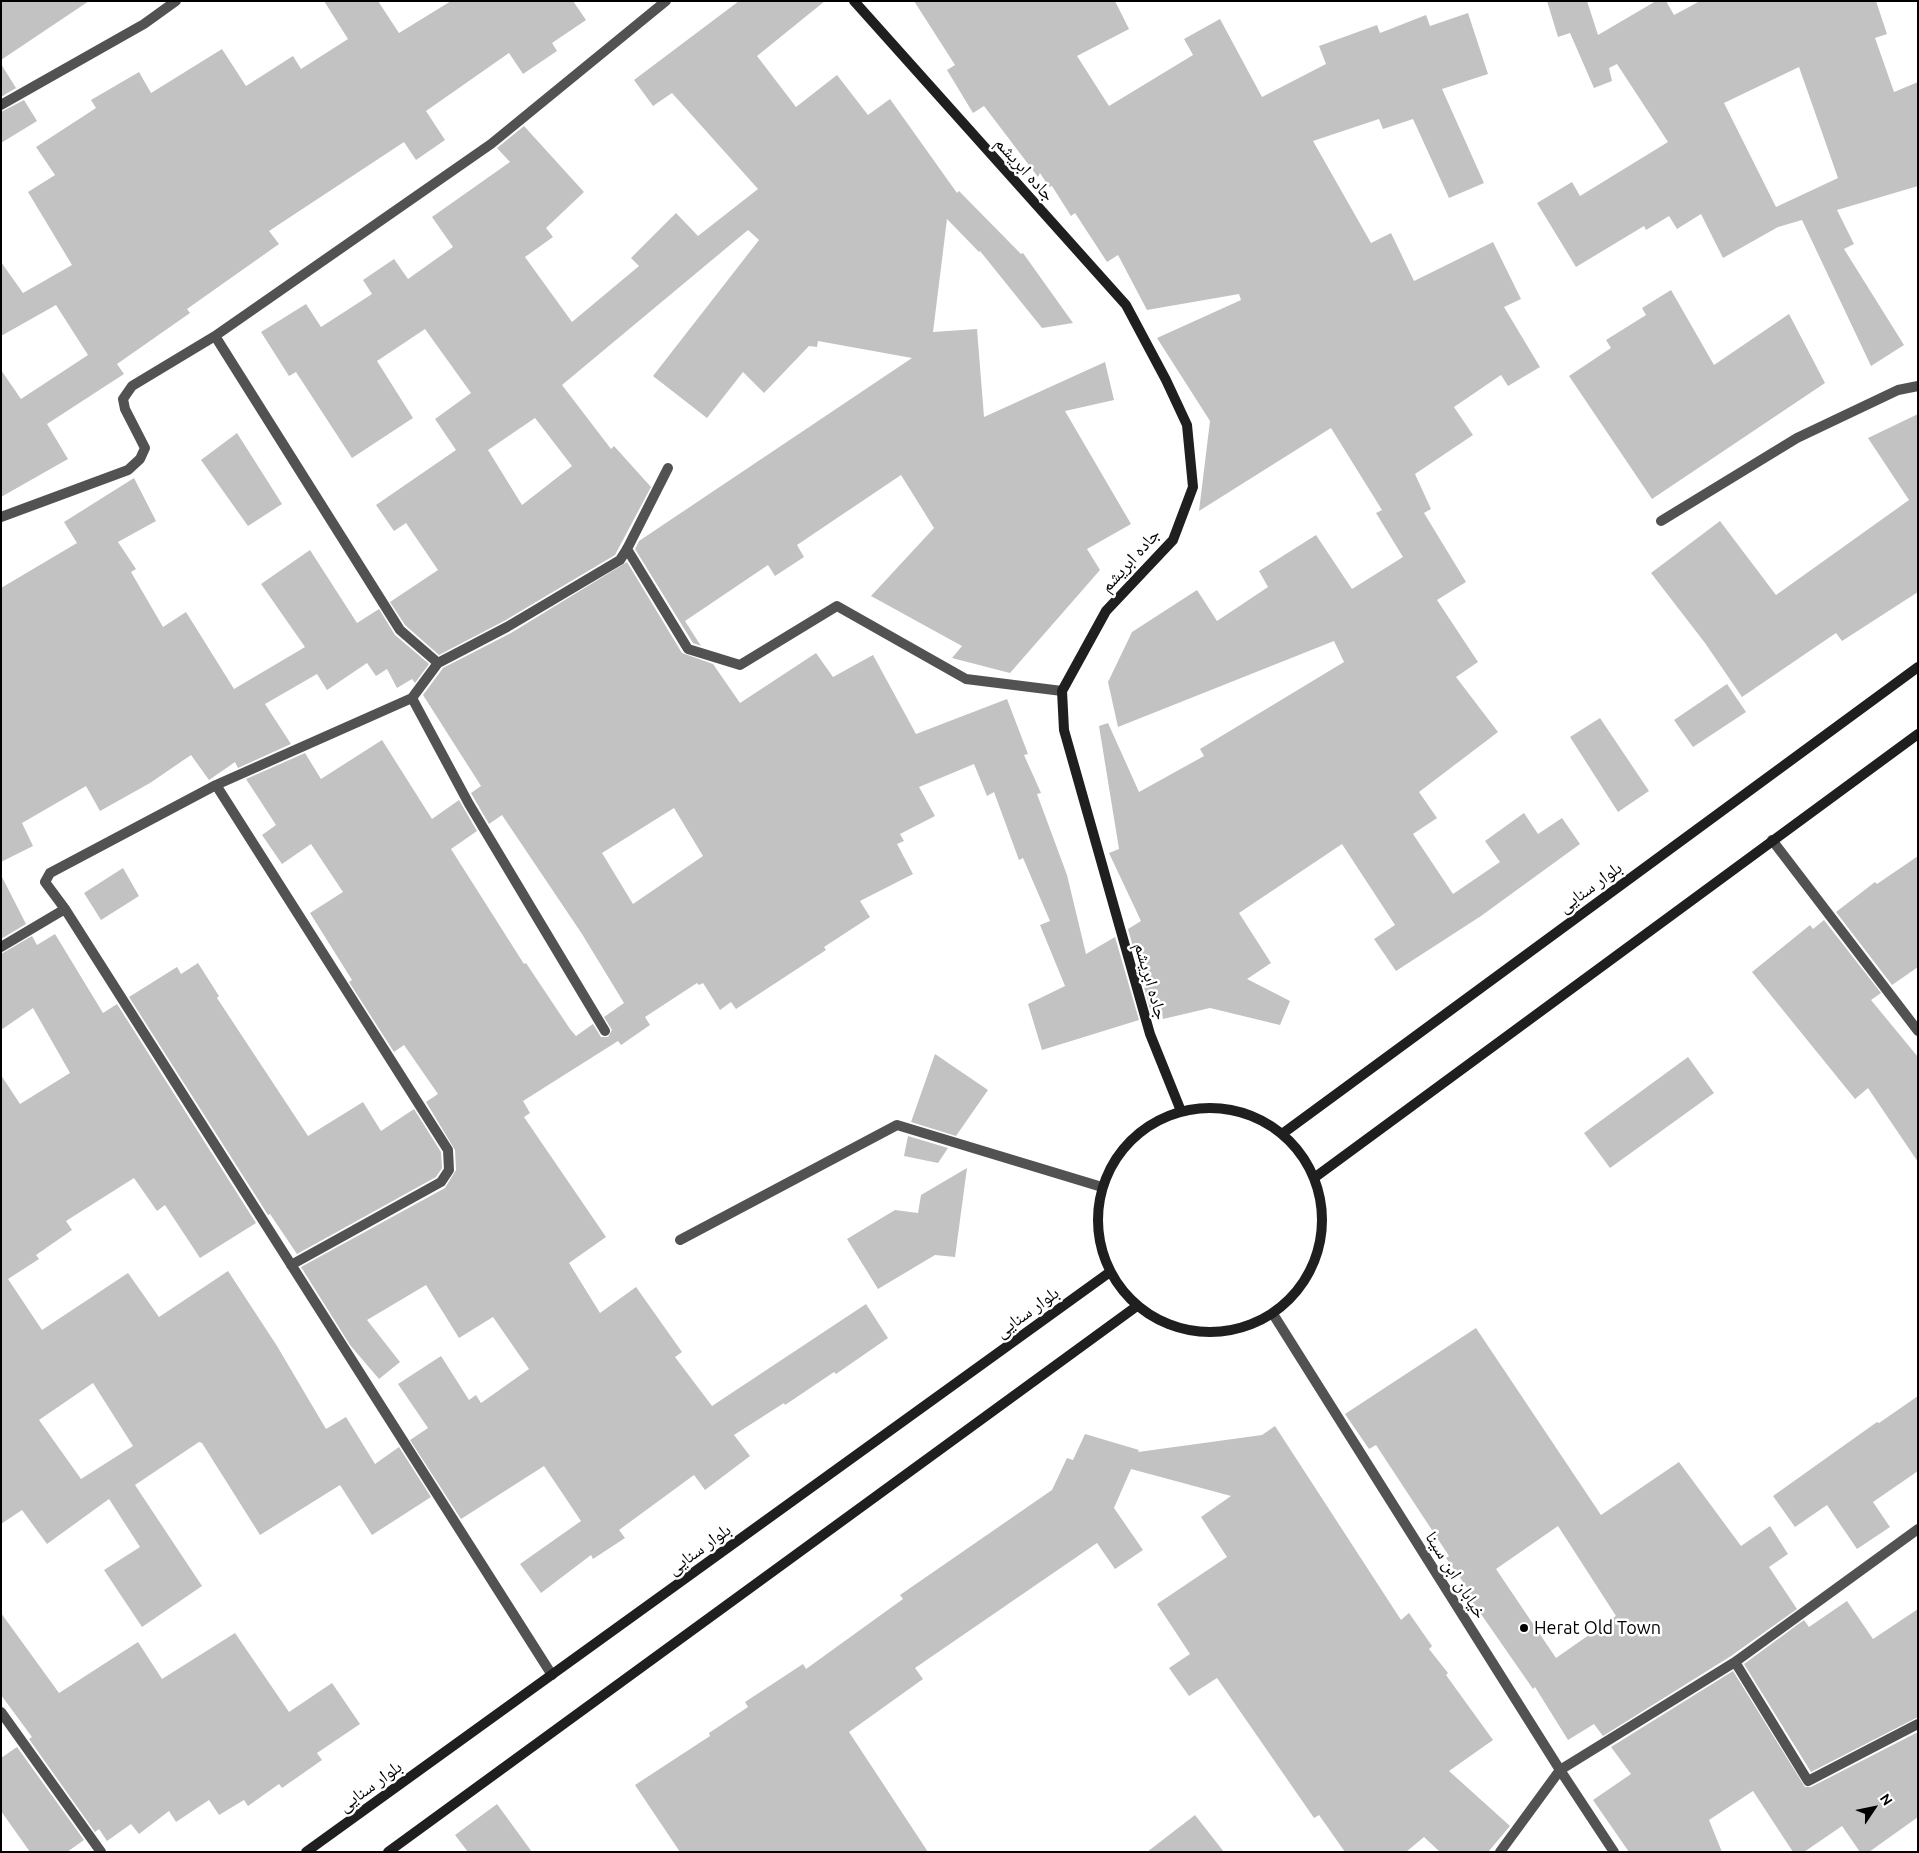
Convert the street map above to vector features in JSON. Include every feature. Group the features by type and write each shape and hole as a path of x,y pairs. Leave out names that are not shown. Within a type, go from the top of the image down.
{"main road":[{"name":"جاده ابریشم","path":"854,1 1126,306 1166,380 1187,425 1193,487 1173,540 1106,611 1062,691 1064,730 1144,1015 1181,1111"},
{"name":"بلوار سنایی","path":"1282,1134 1918,667"},
{"path":"1314,1178 1918,734"},
{"path":"1207,1108 1234,1110 1260,1119 1282,1134 1300,1154 1314,1178 1321,1208 1321,1238 1312,1268 1296,1293 1274,1314 1247,1326 1218,1332 1189,1331 1162,1322 1137,1306 1122,1290 1110,1272 1100,1245 1098,1216 1102,1187 1114,1161 1131,1139 1154,1122 1181,1111 1207,1108"},
{"name":"بلوار سنایی","path":"306,1852 1110,1272"},
{"path":"388,1852 1137,1306"}],"street":[{"path":"1,106 144,24 176,1"},
{"path":"1,518 128,470 140,459 145,448 125,409 123,399 132,386 215,336 491,144 666,1"},
{"path":"215,336 400,630 438,663"},
{"path":"1661,521 1797,438 1898,390 1918,386"},
{"path":"552,1675 65,909 45,882 50,873 216,785 412,698 438,663 508,627 620,560 668,468"},
{"path":"627,549 688,649 697,652 740,666 836,606 966,679 1062,691"},
{"path":"412,698 469,804 606,1031"},
{"path":"216,785 448,1150 449,1170 441,1182 291,1265"},
{"path":"1772,840 1918,1031"},
{"path":"1,947 65,909"},
{"path":"680,1240 897,1125 1102,1187"},
{"name":"خیابان ابن سینا","path":"1274,1314 1560,1770 1614,1852"},
{"path":"1500,1852 1560,1770 1735,1662 1918,1529"},
{"path":"1735,1662 1808,1780 1918,1724"},
{"path":"1,1712 101,1852"}],"building":[{"path":"1,1 89,1 1,60"},
{"path":"324,1 378,1 399,33 451,1 573,1 586,20 552,43 557,51 523,74 509,53 426,111 445,140 416,160 404,142 269,231 279,244 187,309 190,313 117,364 124,374 47,424 68,459 1,497 1,370 21,399 88,355 56,305 1,336 1,262 23,293 72,265 28,192 55,175 36,147 96,108 91,100 139,72 151,93 222,49 246,86 293,56 301,69 348,39"},
{"path":"739,1 825,1 757,56 796,107 837,75 868,115 890,99 957,193 959,191 1021,254 1023,253 1073,323 1042,328 980,251 947,219 933,332 977,329 984,417 1105,362 1114,400 1065,411 1131,524 1087,549 1100,570 1010,673 952,658 962,646 871,596 934,528 901,475 797,545 804,557 775,576 768,565 685,621 701,646 693,643 635,549 639,541 912,358 818,341 817,347 809,346 764,393 743,372 707,418 653,376 759,240 748,230 562,385 611,449 614,446 651,487 615,555 504,621 439,655 405,625 390,602 438,570 406,523 394,531 376,505 456,450 435,419 471,393 425,329 377,361 413,418 352,458 296,372 289,376 261,332 306,304 321,327 372,294 363,280 394,259 408,279 453,247 432,217 510,162 497,148 524,126 584,192 546,228 553,237 525,257 572,322 639,266 631,258 676,213 698,236 758,189 672,93 653,106 634,80","holes":["535,418 572,466 522,505 488,450"]},
{"path":"914,1 1115,1 1129,29 1077,56 1109,106 1193,55 1184,39 1220,19 1262,97 1326,64 1319,46 1377,25 1380,33 1426,15 1430,26 1468,13 1488,74 1442,89 1484,183 1449,198 1413,119 1383,129 1379,119 1313,141 1371,243 1391,233 1414,281 1493,242 1521,299 1504,307 1540,367 1508,386 1501,375 1454,407 1473,435 1415,474 1431,509 1424,513 1466,582 1437,600 1478,662 1456,677 1498,732 1419,792 1437,818 1413,834 1453,894 1500,862 1485,841 1524,813 1538,834 1562,818 1580,844 1481,916 1396,971 1374,939 1395,925 1342,844 1239,913 1271,963 1247,979 1290,1001 1280,1025 1210,1008 1163,1019 1162,1013 1152,1016 1128,929 1141,921 1109,853 1119,849 1099,726 1108,723 1139,792 1204,756 1200,749 1344,662 1334,641 1118,727 1108,682 1132,632 1197,590 1217,621 1268,587 1259,571 1316,535 1352,589 1403,557 1376,513 1382,510 1331,428 1199,511 1210,421 1157,338 1241,300 1239,294 1147,310 1118,255 1107,262 1075,213 1071,216 1052,186 1049,187 1040,173 1038,177 984,106 973,113 947,70 955,65"},
{"path":"1547,1 1587,1 1598,35 1656,1 1666,1 1674,15 1700,1 1876,1 1887,34 1875,38 1894,92 1918,82 1918,186 1837,210 1854,244 1844,249 1904,345 1871,366 1802,220 1778,227 1723,258 1701,214 1677,229 1669,216 1646,230 1644,226 1576,267 1537,203 1572,182 1580,196 1668,142 1617,64 1609,68 1612,81 1594,88 1570,33 1558,37","holes":["1799,67 1838,178 1776,207 1724,103"]},
{"path":"1,64 16,88 1,97"},
{"path":"24,100 37,121 1,143 1,112"},
{"path":"1671,290 1714,365 1789,314 1825,383 1652,499 1569,376 1611,348 1606,340 1646,315 1642,308"},
{"path":"1918,414 1918,592 1842,641 1836,633 1742,697 1705,643 1651,573 1720,521 1776,595 1909,500 1868,438"},
{"path":"237,433 282,504 248,526 201,460"},
{"path":"134,478 156,521 118,542 136,569 131,572 163,627 186,612 234,689 305,647 261,584 310,550 357,623 379,609 395,635 429,664 415,683 412,679 397,688 387,669 376,676 367,663 327,690 317,674 265,704 291,744 238,768 235,762 209,780 191,755 150,783 100,811 86,786 22,823 33,846 1,862 1,588 77,543 64,522"},
{"path":"627,562 682,653 713,664 740,703 816,653 833,677 873,655 916,734 1007,699 1028,754 1024,755 1041,793 1037,794 1067,875 1086,954 1115,937 1139,1020 1042,1050 1028,1004 1065,986 1040,925 1050,921 1023,858 1019,860 994,792 987,796 974,764 919,787 935,816 900,834 904,841 897,844 913,874 860,901 870,917 824,947 826,950 736,1009 731,1002 720,1010 703,983 699,985 697,983 645,1017 650,1025 621,1045 618,1041 523,1101 530,1113 524,1117 606,1237 569,1263 600,1313 636,1287 682,1352 675,1357 712,1406 866,1304 888,1338 836,1374 834,1372 785,1405 784,1403 734,1435 750,1456 705,1490 694,1475 619,1530 625,1538 593,1559 591,1555 541,1593 520,1564 581,1521 544,1466 461,1519 410,1440 428,1428 398,1384 441,1356 469,1400 476,1395 481,1403 529,1369 493,1317 459,1338 426,1285 367,1320 400,1362 379,1379 350,1345 301,1267 445,1188 456,1170 455,1150 426,1102 438,1094 404,1045 394,1052 349,982 352,980 310,913 343,892 311,844 282,864 262,835 276,825 246,779 305,753 321,779 382,740 432,819 459,800 477,831 451,849 524,964 526,963 570,1029 576,1036 593,1024 601,1037 608,1037 612,1030 604,1017 624,1003 582,934 502,815 489,824 471,793 481,786 423,695 443,668 511,633","holes":["674,808 703,856 633,904 602,853"]},
{"path":"1727,684 1746,712 1693,747 1674,720"},
{"path":"1600,718 1649,791 1618,812 1570,737"},
{"path":"1918,856 1918,967 1892,985 1836,912 1875,882 1877,884"},
{"path":"123,868 139,896 101,920 84,893"},
{"path":"1,875 26,924 1,939"},
{"path":"1824,920 1881,993 1871,1000 1918,1057 1918,1162 1868,1088 1855,1099 1752,972 1810,925 1813,929"},
{"path":"55,934 103,1013 117,1004 256,1223 200,1258 165,1205 157,1211 134,1178 66,1221 72,1230 36,1255 39,1259 8,1279 42,1330 128,1273 159,1317 228,1271 277,1346 326,1429 346,1417 375,1464 399,1447 431,1497 372,1535 340,1485 260,1535 202,1443 199,1442 135,1485 202,1586 142,1627 104,1570 140,1547 109,1499 47,1544 22,1510 1,1524 1,1075 20,1104 70,1073 33,1008 1,1030 1,954 32,936 37,945","holes":["93,1383 133,1446 81,1479 39,1420"]},
{"path":"198,963 219,996 217,998 308,1136 363,1102 381,1131 414,1109 441,1152 442,1168 436,1177 297,1254 270,1214 268,1215 129,997 177,967 181,974"},
{"path":"935,1054 988,1090 956,1136 911,1122"},
{"path":"1688,1057 1714,1093 1610,1168 1584,1133"},
{"path":"908,1136 948,1148 938,1163 904,1156"},
{"path":"967,1168 955,1257 935,1255 878,1289 847,1239 895,1210 918,1213 921,1195"},
{"path":"1476,1328 1601,1515 1679,1462 1741,1546 1770,1526 1788,1554 1769,1567 1797,1609 1731,1656 1603,1736 1594,1724 1568,1740 1535,1687 1533,1689 1465,1591 1468,1589 1446,1558 1449,1556 1376,1445 1369,1449 1345,1414","holes":["1558,1526 1616,1616 1556,1658 1496,1569"]},
{"path":"1918,1396 1918,1471 1873,1502 1890,1527 1857,1549 1827,1505 1795,1527 1773,1496 1877,1422 1879,1423"},
{"path":"1275,1426 1401,1620 1409,1613 1432,1646 1429,1649 1448,1673 1446,1675 1493,1740 1449,1771 1510,1826 1488,1852 1440,1852 1424,1837 1406,1852 1345,1852 1319,1815 1314,1818 1217,1678 1189,1696 1169,1668 1190,1654 1157,1604 1227,1557 1201,1517 1231,1496 1131,1469 1114,1508 1143,1550 1115,1569 1097,1543 915,1668 923,1679 849,1732 928,1852 680,1852 635,1785 710,1736 709,1733 748,1707 745,1702 803,1664 806,1669 903,1599 900,1595 1052,1490 1067,1458 1073,1460 1085,1434 1139,1450 1138,1452 1262,1435"},
{"path":"1847,1601 1873,1639 1918,1609 1918,1717 1811,1772 1744,1664 1804,1620 1809,1627"},
{"path":"1,1613 59,1693 138,1642 162,1679 235,1633 289,1712 332,1683 360,1724 317,1753 322,1760 282,1788 279,1784 248,1806 244,1800 219,1815 209,1800 176,1822 169,1811 139,1834 131,1824 107,1841 99,1829 95,1832 29,1739 32,1737 1,1695"},
{"path":"1733,1671 1805,1787 1811,1787 1918,1732 1918,1817 1869,1852 1860,1852 1842,1826 1804,1852 1793,1852 1753,1791 1709,1820 1722,1852 1629,1852 1593,1800 1631,1774 1611,1747"},
{"path":"17,1747 84,1840 67,1852 30,1852 1,1811 1,1758"},
{"path":"497,1804 532,1852 468,1852 455,1835"},
{"path":"1195,1815 1224,1852 1147,1852"}],"place":[{"name":"Herat Old Town","path":"1524,1628"}]}
